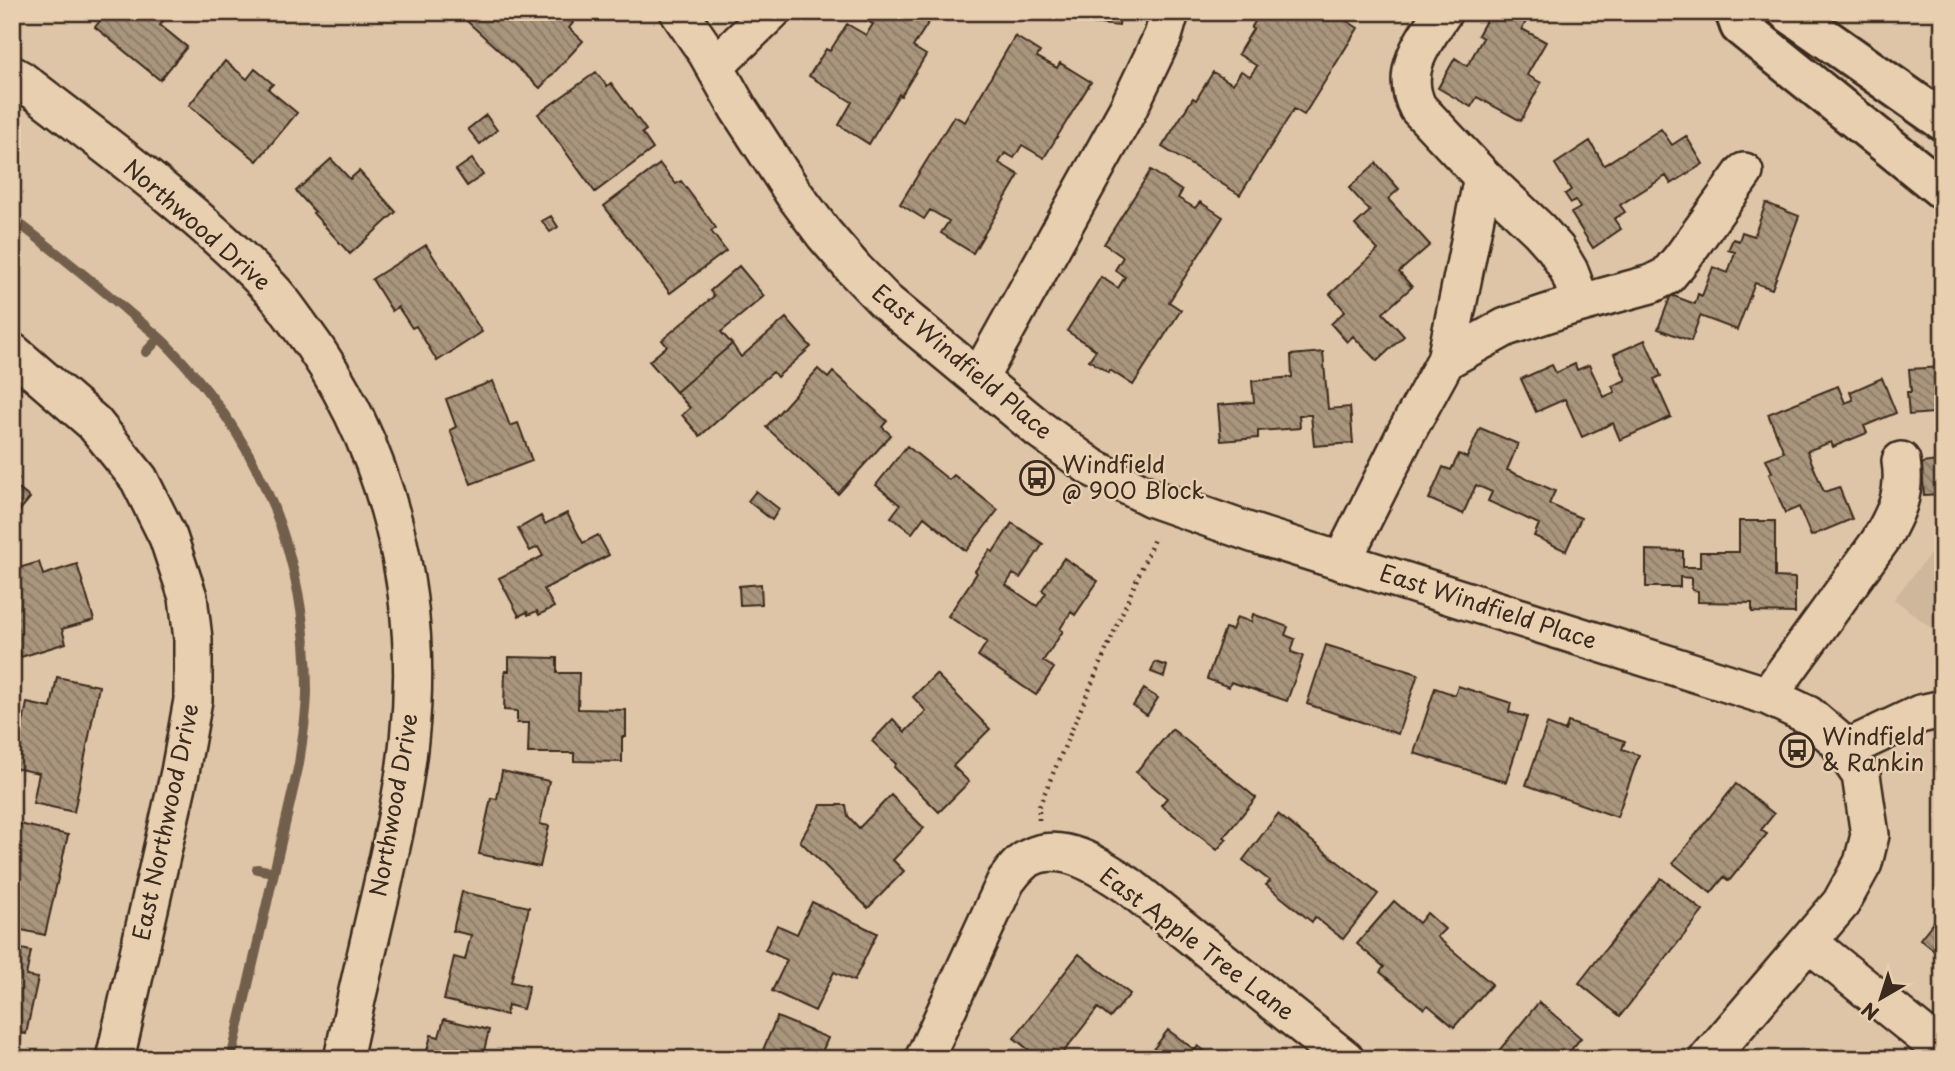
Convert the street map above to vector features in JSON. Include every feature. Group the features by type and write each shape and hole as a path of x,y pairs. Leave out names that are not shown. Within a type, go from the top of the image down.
{"main road":[{"path":"1735,12 1740,26 1943,190"},
{"path":"1788,12 1943,121"}],"street":[{"name":"East Windfield Place","path":"679,12 794,194 846,260 886,302 1040,429 1091,467 1152,498 1252,533 1768,696 1808,715 1836,739 1861,775 1870,835 1863,863 1841,903 1708,1059"},
{"path":"715,66 771,12"},
{"path":"979,378 1127,111 1163,36 1170,12"},
{"path":"1443,12 1426,37 1410,74 1412,95 1418,108 1556,249 1569,271 1581,303"},
{"name":"Northwood Drive","path":"12,75 147,178 217,237 272,290 318,351 349,403 383,483 410,606 414,668 410,740 394,835 343,1059"},
{"path":"1446,360 1506,327 1651,284 1667,276 1744,172"},
{"path":"1342,561 1446,360 1483,177"},
{"name":"East Northwood Drive","path":"12,352 94,423 139,479 168,537 188,597 193,639 193,700 180,772 115,1059"},
{"path":"1768,696 1880,541 1894,517 1903,486 1902,461"},
{"path":"1844,750 1920,714 1943,709"},
{"name":"East Apple Tree Lane","path":"1040,854 1060,852 1108,872 1129,886 1345,1059"},
{"path":"924,1059 1006,881 1018,865 1040,854"},
{"path":"1808,942 1943,1051"}],"path":[{"path":"1040,854 1039,806 1168,504"}],"shaded area":[{"path":"1943,538 1943,637 1894,599"}],"building":[{"path":"107,12 170,12 160,25 187,47 160,80 95,27"},
{"path":"457,12 561,12 573,23 569,28 583,41 540,88"},
{"path":"860,12 935,12 913,47 926,55 869,144 839,125 852,102 809,76 826,49 830,51 847,24 866,35 873,24 858,16"},
{"path":"1030,12 1120,12 1119,26 1030,17"},
{"path":"1261,12 1333,12 1358,28 1304,115 1294,109 1240,195 1162,147 1213,72 1233,84 1241,71 1250,76 1257,66 1238,54"},
{"path":"1484,12 1531,12 1522,29 1546,42 1527,75 1541,83 1521,121 1477,97 1471,107 1438,88 1455,58 1467,66 1483,38 1478,35 1488,17"},
{"path":"1015,36 1040,52 1037,57 1057,68 1060,63 1091,82 1044,158 1022,145 1014,158 1005,153 999,163 1019,175 973,253 941,233 949,221 930,210 924,219 900,204 954,116 965,122"},
{"path":"225,61 247,79 255,69 273,84 268,89 297,113 257,161 189,105"},
{"path":"596,72 607,86 611,83 646,130 642,133 653,149 595,192 538,114"},
{"path":"486,115 497,130 480,144 468,129"},
{"path":"1661,129 1672,145 1686,136 1703,164 1671,184 1666,176 1620,205 1625,212 1614,219 1621,229 1593,248 1571,213 1580,208 1575,200 1571,203 1565,194 1571,190 1555,164 1590,141 1604,165"},
{"path":"331,159 350,179 359,171 396,212 350,254 296,191"},
{"path":"472,159 483,175 467,186 456,170"},
{"path":"1376,163 1399,189 1388,199 1430,245 1399,272 1412,287 1383,313 1404,336 1377,361 1353,336 1347,342 1331,324 1345,311 1330,294 1378,250 1355,225 1370,211 1349,188"},
{"path":"660,164 676,184 681,181 716,228 711,231 726,251 670,293 604,206"},
{"path":"1151,170 1182,191 1178,198 1195,208 1200,202 1223,217 1169,302 1181,310 1133,385 1089,360 1096,350 1067,331 1101,277 1118,288 1125,277 1115,270 1123,257 1104,244"},
{"path":"1766,203 1799,216 1772,289 1755,283 1737,330 1700,316 1691,341 1658,329 1671,295 1695,304 1698,294 1702,296 1713,267 1728,273 1735,252 1728,250 1733,239 1739,241 1742,232 1754,236"},
{"path":"551,216 558,227 550,232 542,221"},
{"path":"426,245 482,332 437,361 416,326 412,328 398,307 392,311 372,279"},
{"path":"739,266 764,296 721,332 732,344 676,392 649,361 667,346 662,340 714,296 710,291"},
{"path":"786,318 811,347 777,377 773,372 700,436 682,415 690,408 676,392 732,344 741,357"},
{"path":"1645,340 1661,376 1654,379 1671,417 1620,440 1613,423 1582,437 1565,399 1536,412 1521,379 1552,365 1556,373 1575,364 1577,370 1589,365 1604,397 1615,392 1612,386 1626,380 1614,354"},
{"path":"1323,352 1328,409 1350,407 1353,443 1314,446 1311,415 1299,415 1300,428 1258,431 1258,438 1221,441 1218,405 1254,402 1252,381 1292,377 1291,355"},
{"path":"1943,367 1943,494 1924,495 1922,463 1937,461 1933,413 1909,415 1909,369"},
{"path":"818,369 828,378 833,372 887,421 882,427 891,435 838,494 766,427"},
{"path":"1882,378 1896,413 1864,426 1867,433 1833,447 1831,442 1807,451 1824,492 1839,487 1852,519 1811,536 1799,507 1785,513 1769,474 1772,472 1766,459 1784,452 1768,414 1838,386 1845,403 1853,400 1850,392"},
{"path":"493,381 510,426 518,423 532,461 471,484 450,430 456,427 446,399"},
{"path":"1480,428 1518,444 1507,470 1555,491 1549,504 1581,518 1566,551 1534,536 1539,524 1488,501 1492,492 1476,485 1463,514 1429,499 1443,467 1451,470 1459,454 1467,458"},
{"path":"907,446 949,480 954,475 998,510 966,551 924,517 912,533 891,517 900,505 876,485"},
{"path":"12,474 19,479 14,485 30,498 12,520"},
{"path":"756,491 779,509 772,520 748,501"},
{"path":"567,513 583,543 598,535 609,555 544,589 554,607 539,615 537,611 519,616 499,578 543,556 538,547 530,551 518,529 541,516 545,524"},
{"path":"1739,521 1775,521 1775,577 1795,578 1795,613 1752,612 1752,603 1698,602 1698,591 1692,590 1692,578 1680,577 1680,587 1646,587 1646,550 1683,551 1683,567 1700,567 1700,552 1739,552"},
{"path":"1012,523 1043,544 1020,578 1013,574 1006,585 1037,606 1046,593 1042,590 1064,558 1098,581 1075,615 1071,612 1060,629 1063,631 1043,661 1054,668 1036,695 978,656 987,642 948,616 977,573 975,571 990,550 993,552"},
{"path":"39,562 43,575 77,564 94,620 62,629 66,643 21,657 12,629 12,570"},
{"path":"761,584 762,604 740,605 739,586"},
{"path":"1253,614 1288,627 1285,635 1295,639 1291,652 1303,656 1287,701 1231,682 1229,687 1207,679 1225,628 1232,630 1237,617 1251,622"},
{"path":"1326,645 1418,674 1398,734 1307,704"},
{"path":"509,657 557,658 557,673 579,673 578,709 626,710 622,762 574,761 574,753 528,753 529,723 517,723 517,711 504,710 505,671 509,671"},
{"path":"1155,662 1167,666 1164,677 1151,672"},
{"path":"936,674 990,729 953,766 969,782 939,812 872,741 893,719 905,732 926,711 913,697"},
{"path":"57,677 99,686 74,812 33,803 39,773 14,768 27,703 51,708"},
{"path":"1458,686 1511,703 1509,712 1527,717 1506,782 1414,753 1435,688 1455,695"},
{"path":"1144,689 1158,698 1147,715 1133,706"},
{"path":"1568,722 1625,741 1622,749 1639,755 1617,817 1526,785 1547,724 1565,731"},
{"path":"1172,729 1256,798 1224,837 1227,839 1217,850 1161,805 1167,798 1136,772"},
{"path":"502,771 549,781 540,824 549,826 540,867 479,854 491,798 497,799"},
{"path":"1736,784 1774,814 1761,830 1767,834 1729,881 1724,877 1711,893 1673,863"},
{"path":"891,795 924,828 893,860 904,871 868,908 800,841 821,805 846,805 848,816 859,828"},
{"path":"1278,814 1378,894 1343,939 1315,917 1312,922 1266,885 1270,881 1243,860"},
{"path":"15,823 68,835 45,935 12,928 12,835"},
{"path":"1661,878 1703,911 1620,1016 1579,983"},
{"path":"462,892 529,907 511,982 529,986 523,1009 508,1005 506,1015 444,1000 454,957 465,960 471,935 453,931"},
{"path":"1394,901 1419,923 1427,913 1445,929 1437,937 1492,984 1454,1027 1428,1005 1424,1009 1380,972 1384,967 1357,944"},
{"path":"812,902 877,933 854,981 834,972 815,1011 772,991 787,960 765,950 777,925 797,934"},
{"path":"1943,910 1943,957 1920,939"},
{"path":"12,947 31,951 26,976 38,978 26,1034 15,1032 12,1042"},
{"path":"1079,954 1130,994 1110,1018 1098,1008 1058,1059 1040,1059 1014,1038"},
{"path":"1539,1002 1581,1038 1570,1051 1579,1058 1492,1059"},
{"path":"777,1017 828,1038 819,1059 759,1059"},
{"path":"444,1019 489,1030 484,1051 508,1057 507,1059 425,1059 431,1035 439,1037"},
{"path":"1168,1030 1195,1050 1198,1046 1215,1059 1146,1059"}],"waterway":[{"path":"12,218 158,336 201,383 229,421 253,462 288,548 305,641 305,718 299,764 231,1059"},
{"path":"146,352 159,338"},
{"path":"257,869 273,872"}],"place":[{"name":"Windfield @ 900 Block","path":"1037,478"},
{"name":"Windfield & Rankin","path":"1797,750"}]}
